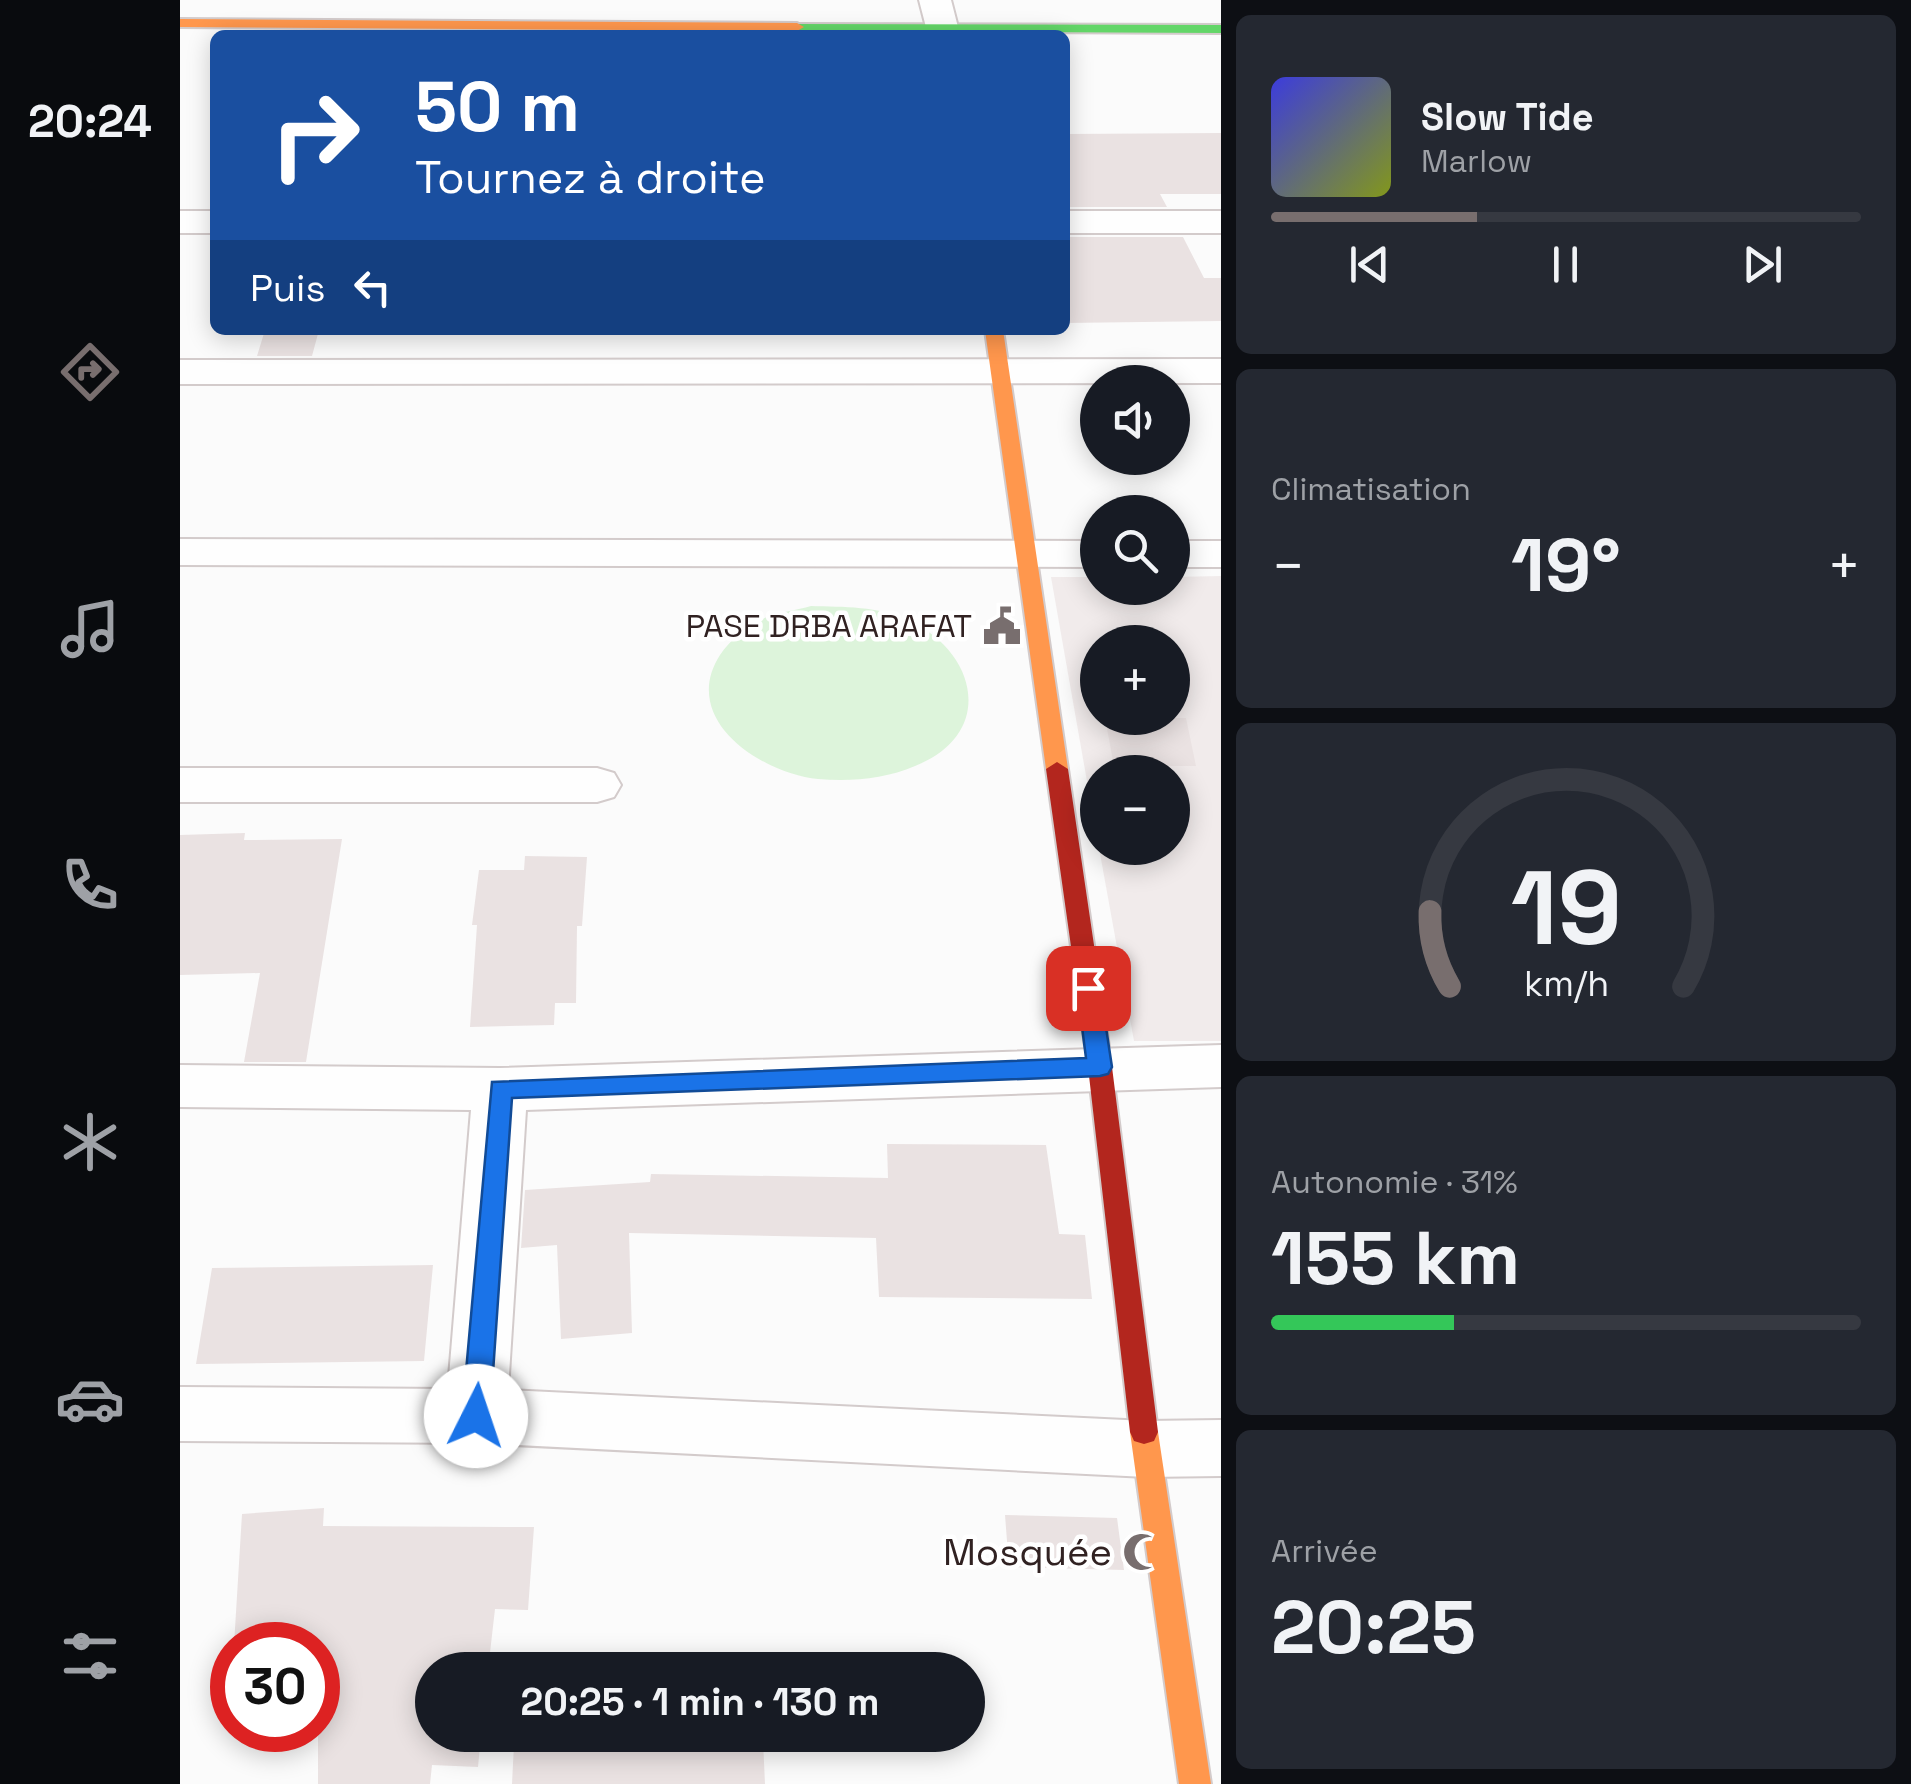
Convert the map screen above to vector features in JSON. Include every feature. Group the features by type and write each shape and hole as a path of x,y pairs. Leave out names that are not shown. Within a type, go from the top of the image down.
{"street":[{"path":"180,23 939,21 1221,29"},
{"path":"180,222 210,222"},
{"path":"1070,222 1221,222"},
{"path":"635,335 636,371"},
{"path":"995,335 1100,1067 1146,1449 1195,1784"},
{"path":"180,372 1221,370"},
{"path":"180,552 1080,554"},
{"path":"1190,554 1221,554"},
{"path":"180,785 597,785"},
{"path":"180,1086 500,1089 1221,1066"},
{"path":"476,1416 500,1089"},
{"path":"180,1414 476,1416 1146,1449 1221,1448"}],"shaded area":[{"path":"1221,576 1221,1041 1134,1041 1102,865 1190,865 1190,755 1082,755 1051,577 1080,577 1080,605 1190,605 1190,577"}],"green space":[{"path":"811,606 861,608 897,615 932,634 950,652 968,693 967,714 958,734 941,752 892,774 830,780 795,775 772,766 732,739 718,721 710,701 710,678 720,655 740,633 760,620"}],"building":[{"path":"1221,133 1221,194 1160,194 1167,207 1070,207 1070,134"},
{"path":"1070,237 1183,237 1204,278 1221,278 1221,321 1070,323"},
{"path":"263,335 318,335 312,356 257,356"},
{"path":"1108,735 1190,735 1196,766 1190,766 1190,755 1112,755"},
{"path":"245,833 244,840 342,839 306,1062 244,1062 260,973 180,975 180,835"},
{"path":"525,856 587,857 582,926 577,926 576,1003 555,1003 554,1025 470,1027 477,925 472,925 479,870 524,870"},
{"path":"887,1144 1046,1145 1059,1234 1085,1235 1092,1299 879,1297 876,1238 629,1233 632,1333 561,1339 557,1245 521,1248 525,1190 650,1182 651,1174 888,1178"},
{"path":"433,1265 424,1361 196,1364 212,1268"},
{"path":"324,1508 323,1526 534,1527 528,1610 495,1609 490,1652 415,1652 415,1752 479,1752 478,1767 432,1765 430,1784 318,1784 318,1752 340,1752 340,1622 235,1622 242,1514"},
{"path":"1005,1515 1117,1518 1124,1570 1009,1567"},
{"path":"514,1752 764,1752 765,1784 512,1784"}],"traffic: fast":[{"path":"797,27 1221,29"}],"traffic: slow":[{"path":"180,23 797,27"},
{"path":"995,335 1057,769"},
{"path":"1144,1432 1195,1784"}],"traffic: jam":[{"path":"1057,769 1100,1067 1144,1432"}],"place":[{"name":"PASE DRBA ARAFAT","path":"1002,626"},
{"name":"Mosquée","path":"1142,1552"}],"route":[{"path":"476,1416 500,1089 1100,1067 1088,988"}]}
